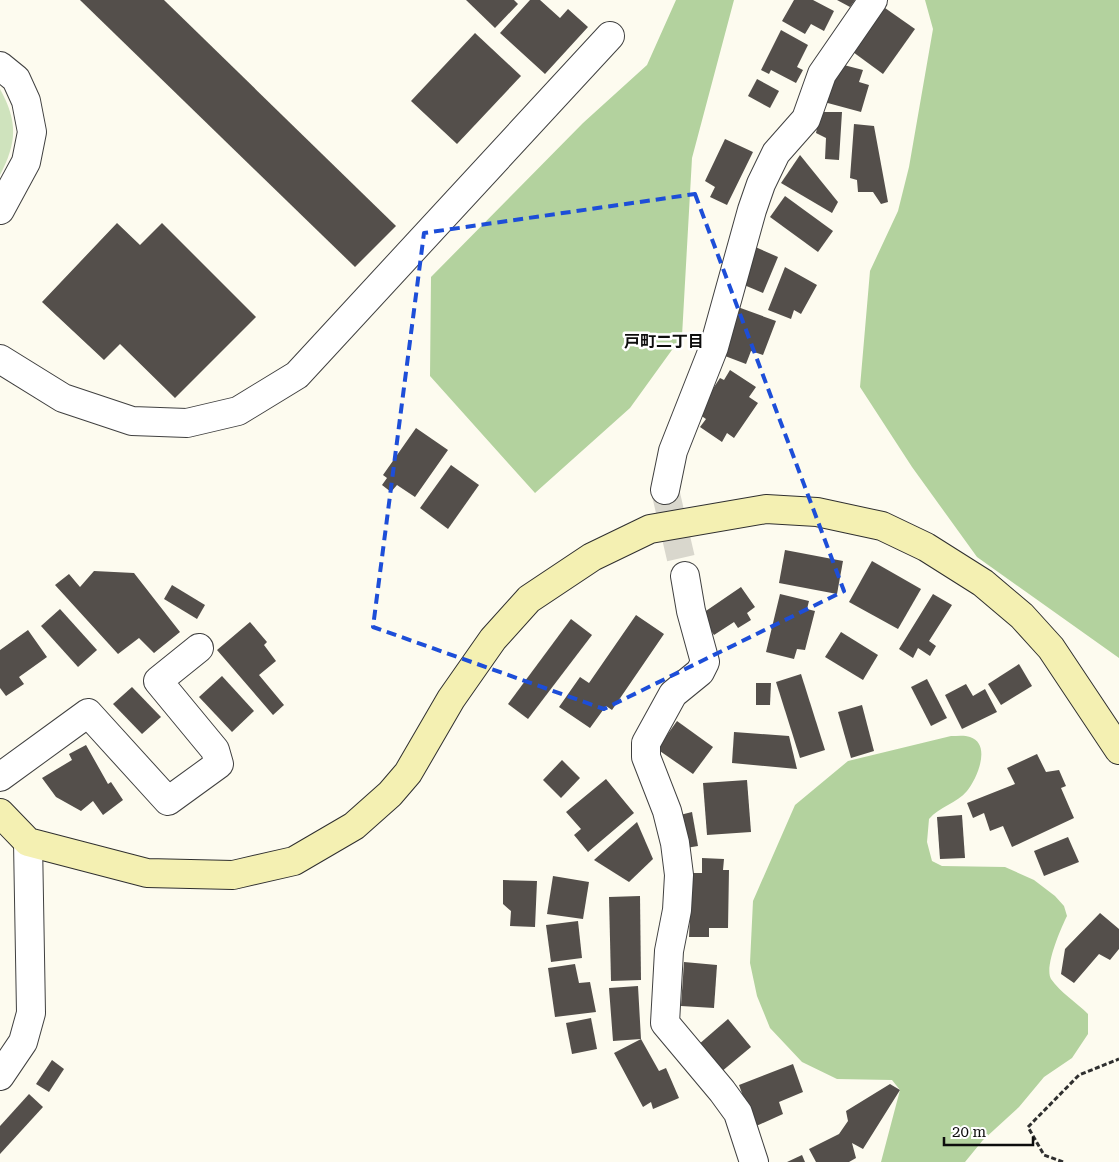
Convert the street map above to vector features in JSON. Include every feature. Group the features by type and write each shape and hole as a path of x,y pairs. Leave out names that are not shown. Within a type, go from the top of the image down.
{"street":[{"path":"665,490 673,451 714,347 761,184 776,153 806,119 822,74 873,0"},
{"path":"0,359 63,398 132,421 187,423 238,410 297,374 610,36"},
{"path":"0,66 16,79 26,101 32,132 26,162 0,210"},
{"path":"0,813 28,842 147,873 233,875 294,861 354,826 390,794 408,773 451,699 493,638 529,599 592,557 650,529 766,509 817,512 882,526 926,547 983,583 1022,616 1052,648 1119,750"},
{"path":"685,576 691,611 705,662 700,672 673,694 646,743 646,757 667,811 675,843 679,875 677,910 669,951 665,1023 738,1113 754,1162"},
{"path":"0,777 88,712 168,801 219,764 215,750 158,680 199,648"},
{"path":"0,1076 23,1042 31,1013 28,842"}],"path":[{"path":"1063,1162 1044,1154 1028,1127 1079,1075 1119,1059"}],"highlighted area":[{"path":"695,194 844,591 604,709 373,627 424,233"}],"green space":[{"path":"676,0 734,0 692,158 682,336 630,408 535,493 430,376 431,277 583,123 647,65"},
{"path":"925,0 1119,0 1119,658 977,557 912,467 860,387 870,271 898,211 909,167 933,29"},
{"path":"0,89 10,112 13,132 10,152 0,175"},
{"path":"951,736 968,736 977,741 980,747 981,762 975,778 967,791 929,819 927,842 932,861 942,866 1005,867 1034,880 1055,896 1064,906 1067,916 1051,957 1049,973 1051,979 1059,988 1088,1014 1088,1034 1072,1058 1044,1077 1019,1107 983,1140 965,1162 881,1162 900,1090 892,1080 837,1079 802,1062 770,1028 757,996 750,963 753,901 795,805 848,761"}],"building":[{"path":"80,0 164,0 396,226 355,267"},
{"path":"466,0 514,0 518,4 495,28"},
{"path":"530,0 540,0 560,18 568,9 588,27 545,74 500,33"},
{"path":"794,0 813,0 834,11 824,31 811,24 805,34 782,21"},
{"path":"837,0 855,0 850,7"},
{"path":"885,8 915,29 883,74 853,52"},
{"path":"781,30 808,45 797,67 803,70 796,83 771,70 769,74 761,70"},
{"path":"475,33 521,76 457,144 411,101"},
{"path":"840,64 863,70 859,82 869,85 861,112 824,102"},
{"path":"757,79 779,91 770,108 748,96"},
{"path":"820,112 842,112 839,160 825,159 826,138 816,133"},
{"path":"854,124 874,126 888,202 881,204 873,192 858,192 857,180 850,178"},
{"path":"725,139 753,152 727,205 710,197 715,187 705,181"},
{"path":"800,155 838,202 832,213 781,183"},
{"path":"785,196 833,231 818,252 770,217"},
{"path":"117,223 140,245 162,223 256,317 175,398 120,344 104,360 42,302"},
{"path":"753,246 778,257 763,293 737,282"},
{"path":"785,267 817,285 801,314 794,310 791,319 768,310"},
{"path":"735,306 776,321 763,355 751,351 746,364 725,356 734,329 727,324"},
{"path":"730,370 756,387 749,397 758,403 734,438 727,433 722,442 700,427 706,419 697,413 720,378 724,380"},
{"path":"416,428 448,450 415,497 397,485 391,492 382,485 387,478 383,475"},
{"path":"451,465 479,485 448,529 420,508"},
{"path":"785,550 843,561 837,594 779,583"},
{"path":"872,561 921,589 898,629 849,602"},
{"path":"94,571 134,573 180,632 154,653 139,638 118,654 55,585 69,574 80,587"},
{"path":"172,585 205,605 197,619 164,599"},
{"path":"741,587 755,607 747,613 751,620 738,628 734,622 714,635 700,615"},
{"path":"780,594 809,601 807,609 815,611 805,650 797,649 794,659 766,652"},
{"path":"933,594 952,605 929,641 936,646 930,656 918,648 913,658 899,649"},
{"path":"60,609 97,650 78,667 41,626"},
{"path":"636,615 664,634 612,710 606,706 590,728 559,707 580,677 589,683"},
{"path":"571,619 592,635 528,719 508,704"},
{"path":"250,622 267,642 264,645 276,661 259,675 284,705 273,715 217,650"},
{"path":"28,630 47,657 19,677 24,684 6,696 0,688 0,650"},
{"path":"841,632 878,655 863,680 825,657"},
{"path":"1019,664 1032,686 1001,705 988,684"},
{"path":"801,674 825,750 800,758 776,682"},
{"path":"222,676 254,711 232,732 199,697"},
{"path":"927,679 947,718 931,726 911,687"},
{"path":"756,683 771,683 770,705 756,705"},
{"path":"966,684 973,696 985,689 997,712 962,729 945,695"},
{"path":"132,687 161,717 142,734 113,704"},
{"path":"862,705 874,751 851,758 838,712"},
{"path":"677,721 713,747 693,774 657,749"},
{"path":"734,732 789,736 797,769 732,763"},
{"path":"86,745 108,784 111,782 123,800 103,815 93,801 81,811 56,797 42,778 72,760 69,754"},
{"path":"1037,754 1046,772 1059,770 1066,786 1061,788 1074,818 1012,847 1003,826 990,831 984,813 973,818 967,803 1015,784 1007,768"},
{"path":"562,760 580,778 561,798 543,780"},
{"path":"606,779 634,813 588,852 574,835 581,829 566,812"},
{"path":"747,780 751,832 707,835 703,783"},
{"path":"692,812 698,846 686,848 680,815"},
{"path":"962,815 965,858 940,859 937,817"},
{"path":"637,822 653,859 629,882 594,860"},
{"path":"1068,837 1079,862 1044,876 1034,851"},
{"path":"702,858 724,859 723,870 729,870 728,928 709,928 709,937 689,937 692,873 702,873"},
{"path":"553,876 589,882 583,919 547,914"},
{"path":"503,880 537,881 535,927 510,926 511,911 503,904"},
{"path":"640,896 641,980 611,981 609,897"},
{"path":"1100,913 1119,929 1119,949 1110,960 1099,954 1074,983 1061,974 1065,949"},
{"path":"578,921 582,958 551,962 546,925"},
{"path":"684,962 717,965 714,1008 681,1006"},
{"path":"575,964 579,983 590,982 596,1012 555,1017 548,968"},
{"path":"638,986 641,1039 613,1041 609,988"},
{"path":"591,1018 597,1049 572,1054 566,1023"},
{"path":"728,1019 751,1047 721,1072 698,1045"},
{"path":"641,1039 659,1071 666,1068 679,1098 653,1109 651,1102 643,1107 614,1053"},
{"path":"52,1060 64,1069 49,1092 36,1084"},
{"path":"793,1064 803,1092 779,1102 783,1114 754,1127 739,1085"},
{"path":"890,1084 900,1090 863,1149 852,1143 856,1158 849,1162 816,1162 809,1149 839,1134 848,1121 846,1111"},
{"path":"29,1094 43,1107 0,1154 0,1126"},
{"path":"802,1155 805,1162 787,1162"}],"tunnel":[{"path":"665,490 685,576"}],"district":[{"name":"戸町二丁目","path":"664,341"}]}
